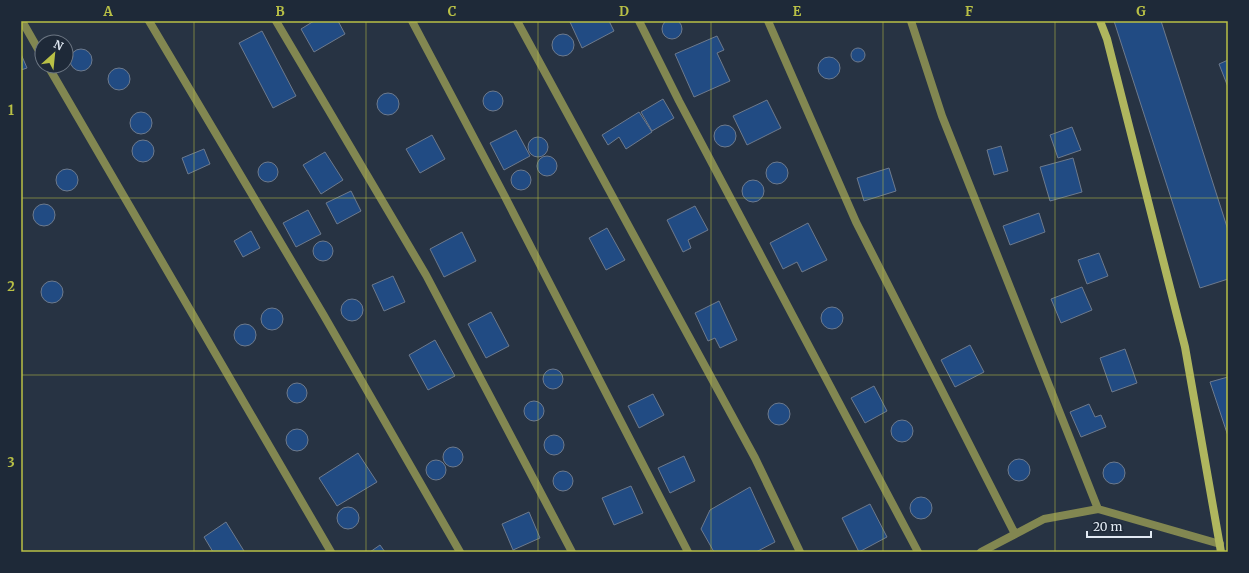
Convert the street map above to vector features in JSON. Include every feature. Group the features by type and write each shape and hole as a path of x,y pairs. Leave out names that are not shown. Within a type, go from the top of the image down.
{"street":[{"path":"22,21 34,42"},
{"path":"149,21 327,321 460,552"},
{"path":"276,21 426,274 572,552"},
{"path":"412,21 506,198 688,552"},
{"path":"517,21 755,458 800,552"},
{"path":"639,21 679,102 918,552"},
{"path":"768,21 856,222 1016,534"},
{"path":"911,21 942,116 1098,509"},
{"path":"981,552 1044,519 1098,509 1221,548 1185,347 1107,39 1100,21"},
{"path":"53,74 330,552"}],"building":[{"path":"672,19 679,22 682,29 679,36 672,39 665,36 662,29 665,22"},
{"path":"314,21 338,21 345,34 314,52 301,29"},
{"path":"609,21 614,31 582,48 570,22"},
{"path":"1114,21 1161,21 1228,230 1228,279 1200,288"},
{"path":"262,31 296,96 273,108 239,43"},
{"path":"563,34 571,37 574,45 571,53 563,56 555,53 552,45 555,37"},
{"path":"717,36 724,50 717,53 730,81 694,97 675,54"},
{"path":"855,48 861,48 865,52 865,58 861,62 855,62 851,58 851,52"},
{"path":"81,49 85,50 89,52 92,60 89,68 81,71 74,68 74,52"},
{"path":"21,54 27,68 21,70"},
{"path":"829,57 837,60 840,68 837,76 829,79 821,76 818,68 821,60"},
{"path":"1228,60 1228,87 1219,64"},
{"path":"119,68 127,71 130,79 127,87 119,90 111,87 108,79 111,71"},
{"path":"489,91 497,91 503,97 503,105 497,111 489,111 483,105 483,97"},
{"path":"388,93 396,96 399,104 396,112 388,115 380,112 377,104 380,96"},
{"path":"663,99 674,118 652,131 641,112"},
{"path":"767,100 781,128 747,145 733,116"},
{"path":"141,112 149,115 152,123 149,131 141,134 133,131 130,123 133,115"},
{"path":"639,112 652,132 626,149 619,137 608,145 602,135"},
{"path":"725,125 733,128 736,136 733,144 725,147 717,144 714,136 717,128"},
{"path":"1072,127 1081,150 1058,158 1050,135"},
{"path":"516,130 530,156 504,170 490,143"},
{"path":"432,135 445,159 420,173 406,149"},
{"path":"534,137 542,137 548,143 548,151 542,157 534,157 528,151 528,143"},
{"path":"143,140 151,143 154,151 151,159 143,162 135,159 132,151 135,143"},
{"path":"1001,146 1008,171 994,175 987,150"},
{"path":"204,149 210,164 188,174 182,158"},
{"path":"325,152 343,180 321,194 303,165"},
{"path":"543,156 551,156 557,162 557,170 551,176 543,176 537,170 537,162"},
{"path":"1073,158 1082,192 1050,201 1040,167"},
{"path":"264,162 272,162 278,168 278,176 272,182 264,182 258,176 258,168"},
{"path":"777,162 785,165 788,173 785,181 777,184 769,181 766,173 769,165"},
{"path":"889,168 896,191 864,201 857,178"},
{"path":"67,169 75,172 78,180 75,188 67,191 59,188 56,180 59,172"},
{"path":"517,170 525,170 531,176 531,184 525,190 517,190 511,184 511,176"},
{"path":"753,180 761,183 764,191 761,199 753,202 745,199 742,191 745,183"},
{"path":"351,191 361,211 337,224 326,203"},
{"path":"44,204 52,207 55,215 52,223 44,226 36,223 33,215 36,207"},
{"path":"695,206 708,230 688,240 691,248 683,252 667,220"},
{"path":"308,210 321,234 296,247 283,223"},
{"path":"1039,213 1045,232 1010,245 1003,226"},
{"path":"808,223 827,260 802,272 797,262 783,269 770,243"},
{"path":"607,228 625,260 606,270 589,238"},
{"path":"251,231 260,248 243,257 234,241"},
{"path":"462,232 476,261 444,277 430,249"},
{"path":"319,241 327,241 333,247 333,255 327,261 319,261 313,255 313,247"},
{"path":"1099,253 1108,276 1087,284 1078,260"},
{"path":"393,276 405,302 384,311 372,285"},
{"path":"52,281 60,284 63,292 60,300 52,303 44,300 41,292 44,284"},
{"path":"1082,287 1092,310 1061,323 1051,299"},
{"path":"352,299 360,302 363,310 360,318 352,321 344,318 341,310 344,302"},
{"path":"719,301 737,340 720,348 715,338 708,341 695,313"},
{"path":"832,307 840,310 843,318 840,326 832,329 824,326 821,318 824,310"},
{"path":"272,308 280,311 283,319 280,327 272,330 264,327 261,319 264,311"},
{"path":"491,312 509,346 486,358 468,324"},
{"path":"245,324 253,327 256,335 253,343 245,346 237,343 234,335 237,327"},
{"path":"435,340 455,376 428,390 409,355"},
{"path":"970,345 984,372 955,387 941,360"},
{"path":"1125,349 1137,383 1112,392 1100,358"},
{"path":"549,369 557,369 563,375 563,383 557,389 549,389 543,383 543,375"},
{"path":"1228,377 1228,436 1210,382"},
{"path":"293,383 301,383 307,389 307,397 301,403 293,403 287,397 287,389"},
{"path":"874,386 887,411 865,423 851,398"},
{"path":"653,394 664,415 639,428 628,406"},
{"path":"530,401 538,401 544,407 544,415 538,421 530,421 524,415 524,407"},
{"path":"779,403 787,406 790,414 787,422 779,425 771,422 768,414 771,406"},
{"path":"1089,404 1095,417 1101,415 1106,427 1081,437 1070,412"},
{"path":"902,420 910,423 913,431 910,439 902,442 894,439 891,431 894,423"},
{"path":"297,429 305,432 308,440 305,448 297,451 289,448 286,440 289,432"},
{"path":"550,435 558,435 564,441 564,449 558,455 550,455 544,449 544,441"},
{"path":"449,447 457,447 463,453 463,461 457,467 449,467 443,461 443,453"},
{"path":"358,453 377,482 337,506 319,478"},
{"path":"684,456 695,481 670,493 658,468"},
{"path":"1019,459 1027,462 1030,470 1027,478 1019,481 1011,478 1008,470 1011,462"},
{"path":"432,460 440,460 446,466 446,474 440,480 432,480 426,474 426,466"},
{"path":"1114,462 1122,465 1125,473 1122,481 1114,484 1106,481 1103,473 1106,465"},
{"path":"559,471 567,471 573,477 573,485 567,491 559,491 553,485 553,477"},
{"path":"631,486 643,513 614,525 602,498"},
{"path":"750,487 775,542 756,552 714,552 701,529 710,510"},
{"path":"921,497 929,500 932,508 929,516 921,519 913,516 910,508 913,500"},
{"path":"870,504 887,537 859,552 842,518"},
{"path":"348,507 356,510 359,518 356,526 348,529 340,526 337,518 340,510"},
{"path":"529,512 540,538 513,550 502,524"},
{"path":"226,522 244,551 213,552 204,537"},
{"path":"380,545 385,552 370,552"}]}
